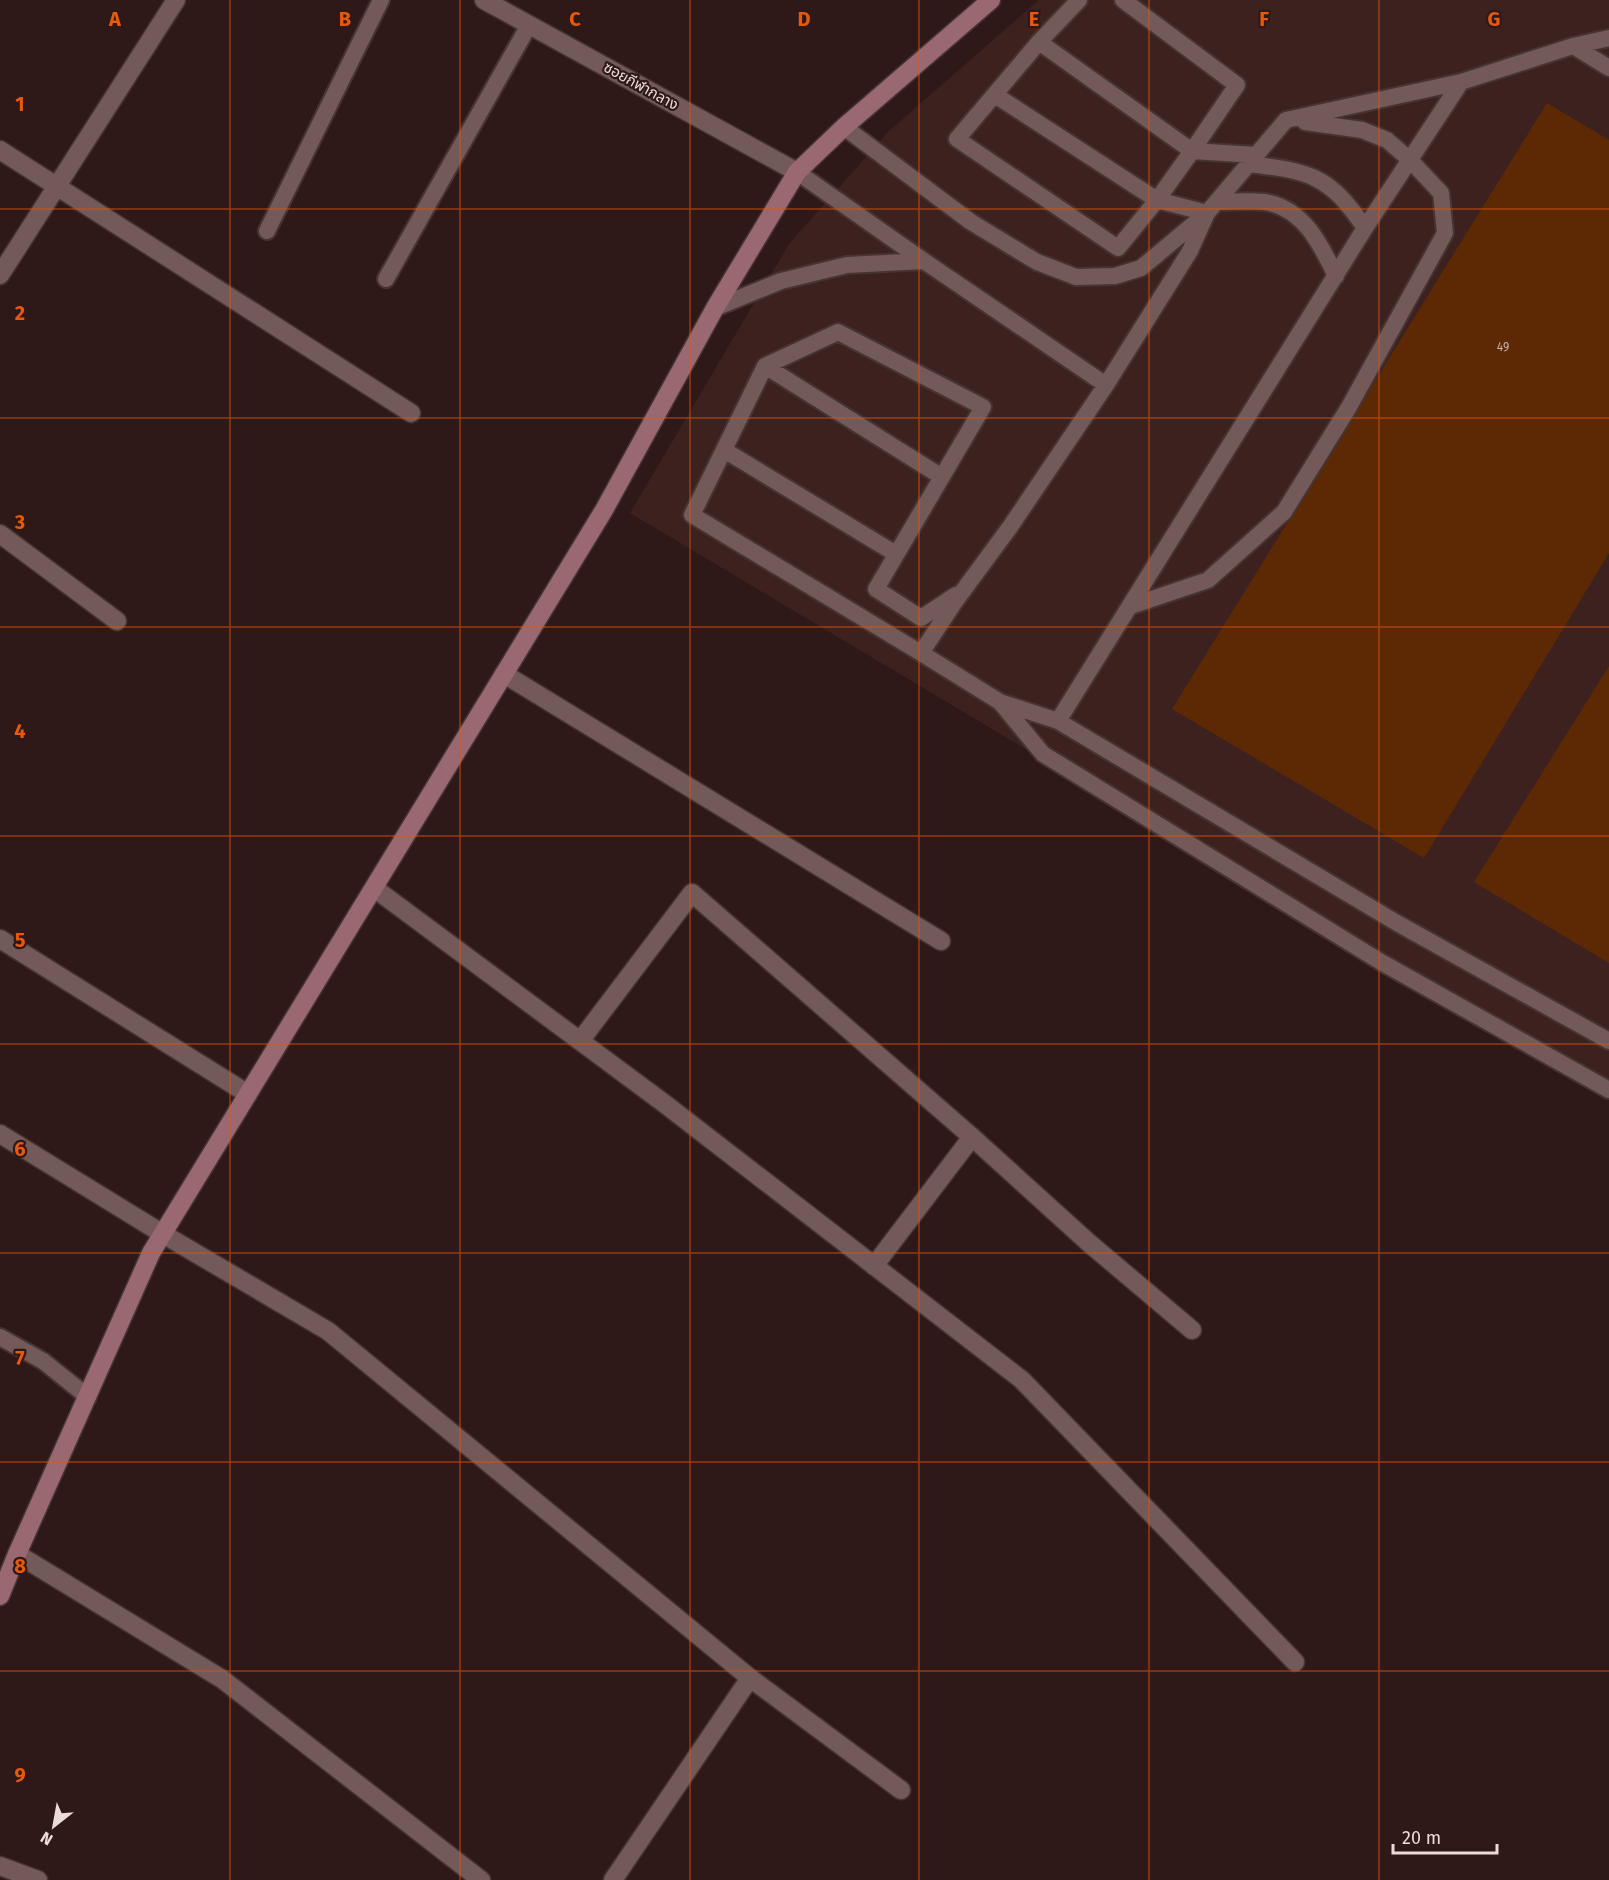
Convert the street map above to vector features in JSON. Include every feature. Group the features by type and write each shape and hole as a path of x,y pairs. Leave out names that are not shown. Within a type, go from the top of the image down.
{"street":[{"path":"0,275 176,0"},
{"name":"ซอยกีฬากลาง","path":"484,0 797,172"},
{"path":"0,1596 151,1253 604,510 715,308 797,172 991,0"},
{"path":"0,150 411,413"},
{"path":"0,534 117,621"},
{"path":"504,674 941,940"},
{"path":"374,888 665,1104 1022,1380 1295,1662"},
{"path":"580,1041 692,893 972,1137 1089,1243 1192,1330"},
{"path":"0,939 248,1094"},
{"path":"0,1134 163,1234 328,1331 750,1678 901,1790"},
{"path":"874,1266 972,1137"},
{"path":"17,1554 222,1679 481,1880"},
{"path":"613,1880 750,1678"},
{"path":"0,1866 38,1880"}],"lane":[{"path":"267,231 381,0"},
{"path":"1079,0 1039,42 957,139 1118,248 1157,200 1237,85 1124,0"},
{"path":"386,279 529,25"},
{"path":"844,128 971,222 1037,262 1076,277 1115,276 1141,268 1212,207 1286,120 1461,81 1573,46 1609,38"},
{"path":"1039,42 1192,151 1252,160 1313,176 1331,188 1351,208 1365,228"},
{"path":"1573,46 1609,68"},
{"path":"1058,721 1365,228 1461,81"},
{"path":"995,95 1157,200 1212,207 1266,202 1291,211 1320,243 1336,276"},
{"path":"1131,606 1208,580 1284,512 1349,407 1445,233 1441,193 1410,160 1387,140 1362,129 1286,120"},
{"path":"797,172 1106,385"},
{"path":"921,654 1106,385 1190,251 1212,207"},
{"path":"715,308 782,281 848,265 924,261"},
{"path":"966,587 921,618 876,589 984,407 838,332 765,366 692,515 1000,702 1058,721 1397,923 1609,1041"},
{"path":"765,366 942,477"},
{"path":"724,450 896,554"},
{"path":"1000,702 1043,754 1381,962 1609,1090"},
{"path":"0,1337 43,1361 88,1397"}],"shaded area":[{"path":"1039,0 1609,0 1609,1097 630,513 789,244 889,131"}],"building":[{"path":"1547,103 1609,140 1609,553 1424,858 1172,709"},
{"path":"1609,666 1609,963 1474,882"}]}
